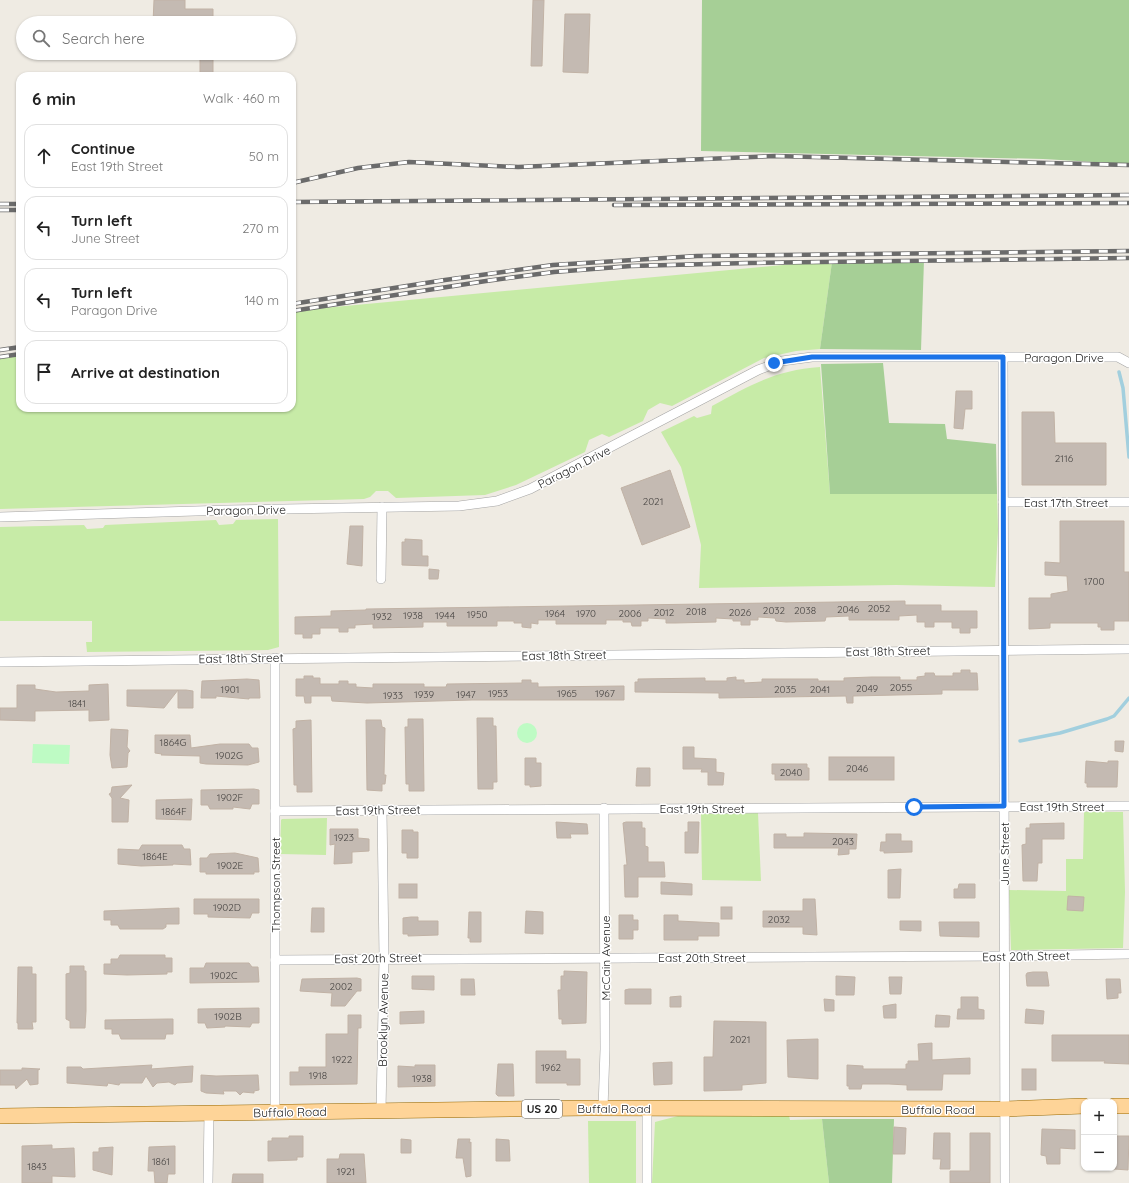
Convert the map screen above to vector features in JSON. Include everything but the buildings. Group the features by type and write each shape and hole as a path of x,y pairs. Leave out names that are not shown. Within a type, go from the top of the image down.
{"main road":[{"name":"Buffalo Road","path":"0,1116 647,1108 1004,1108 1081,1106"},
{"path":"1117,1106 1129,1106"}],"street":[{"name":"Paragon Drive","path":"0,517 228,510 459,506 483,504 512,497 577,466 758,370 782,361 812,357 1118,357 1129,363"},
{"name":"June Street","path":"1003,357 1004,1183"},
{"name":"East 17th Street","path":"1003,502 1129,502"},
{"path":"382,507 382,579"},
{"name":"East 18th Street","path":"0,662 1129,649"},
{"name":"Thompson Street","path":"275,658 275,1112"},
{"name":"East 19th Street","path":"275,811 1129,806"},
{"name":"McCain Avenue","path":"603,1109 605,957 604,808"},
{"name":"Brooklyn Avenue","path":"381,1111 384,958 382,810"},
{"name":"East 20th Street","path":"275,960 384,958 1004,956 1129,954"},
{"path":"647,1108 647,1183"},
{"path":"208,1183 209,1113"}],"green space":[{"path":"702,0 1129,0 1129,164 1043,159 701,151"},
{"path":"924,260 921,350 820,349 832,262"},
{"path":"814,262 832,262 820,349 796,351 764,358 672,406 660,403 648,410 643,421 609,437 602,434 589,440 585,452 516,485 485,495 396,498 388,491 376,491 370,497 364,499 0,509 0,357 16,355 16,412 296,412 296,311"},
{"path":"883,363 889,423 945,424 947,439 996,444 997,494 830,494 821,364"},
{"path":"820,367 830,494 997,494 998,530 995,587 896,585 699,588 701,545 681,467 661,432 694,416 697,418 711,414 712,406 751,385 790,371"},
{"path":"278,519 279,647 268,650 87,652 86,642 92,642 92,621 0,621 0,527 84,525 87,529 103,528 105,525 216,520 219,525 233,524 236,520"},
{"path":"527,723 534,726 537,733 534,740 527,743 520,740 517,733 520,726"},
{"path":"33,744 70,745 69,764 32,763"},
{"path":"1084,812 1123,812 1125,892 1123,948 1011,950 1009,890 1066,891 1066,859 1083,859"},
{"path":"758,813 761,881 702,880 701,814"},
{"path":"327,818 326,855 280,854 282,819"},
{"path":"678,1116 789,1116 790,1120 822,1119 829,1183 652,1183 655,1122"},
{"path":"822,1119 894,1119 892,1183 829,1183"},
{"path":"588,1121 636,1121 636,1183 589,1183"}],"waterway":[{"path":"1119,372 1123,388 1129,457"},
{"path":"1020,741 1060,733 1107,719 1114,716 1129,698"}],"railway":[{"path":"296,182 358,168 409,162 518,167 775,156 1129,165"},
{"path":"296,202 1129,195"},
{"path":"614,205 1129,203"},
{"path":"0,204 16,204"},
{"path":"0,210 16,210"},
{"path":"296,303 553,265 697,256 1129,251"},
{"path":"296,310 486,281 554,272 631,266 1129,258"},
{"path":"0,350 16,348"},
{"path":"0,357 16,355"}],"route":[{"path":"774,363 812,357 1003,357 1004,806 914,807"}]}
